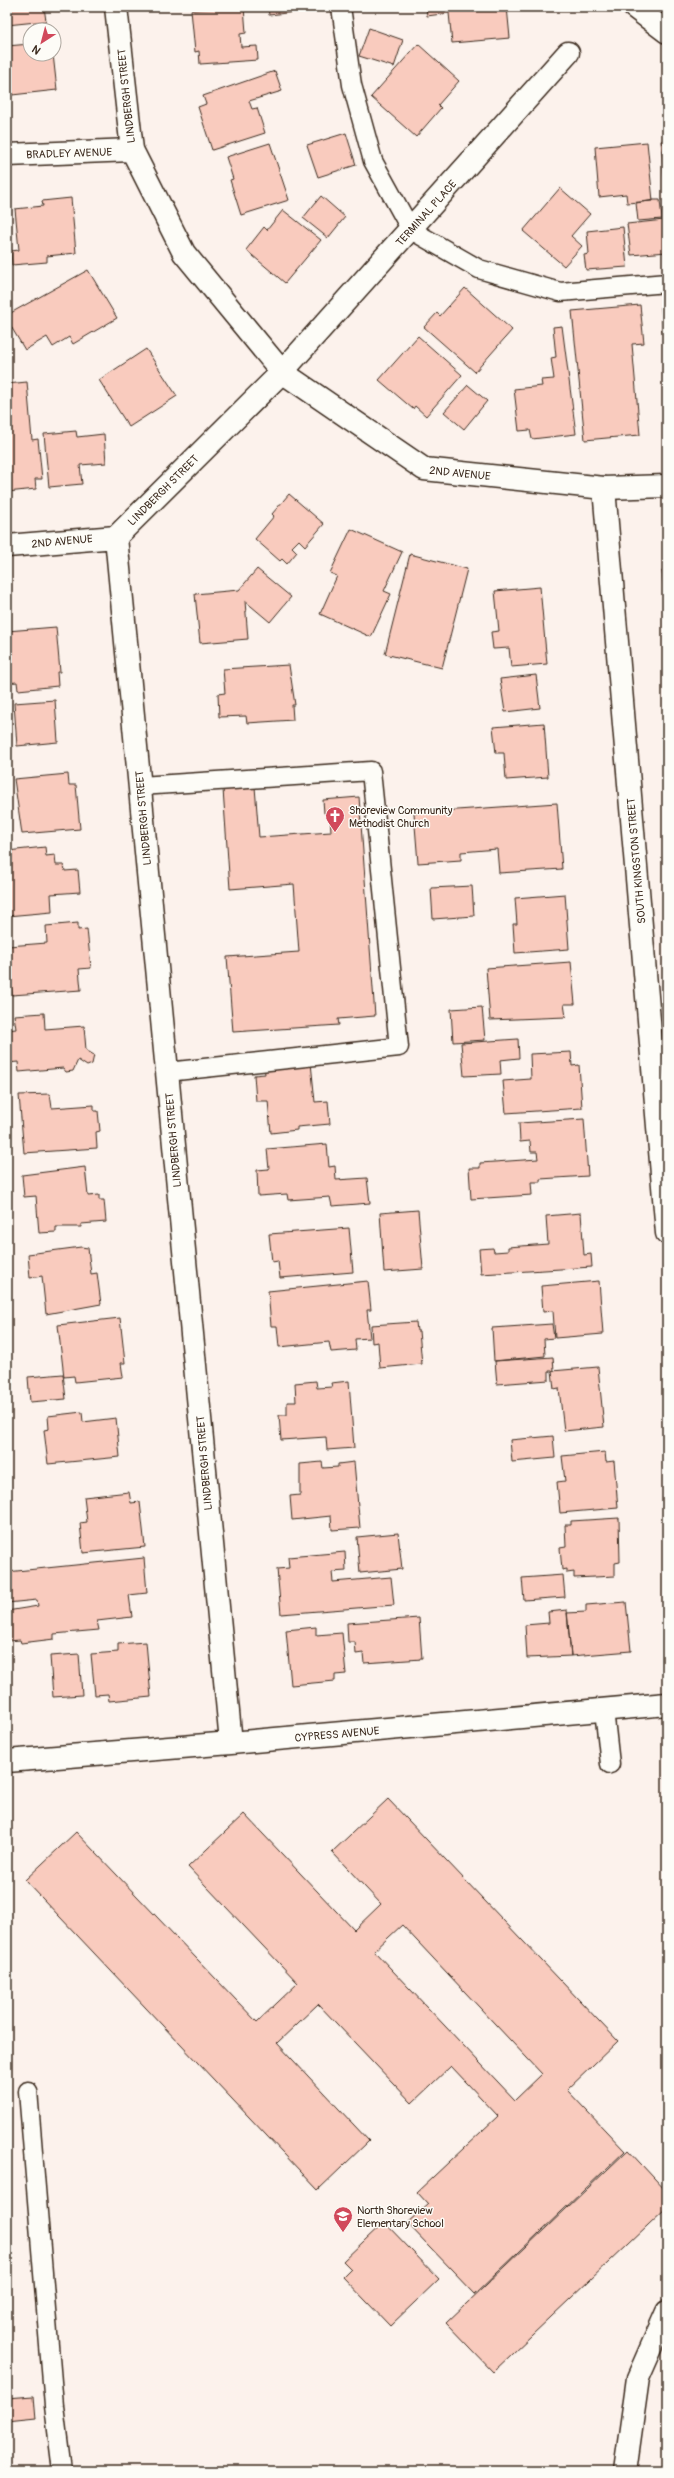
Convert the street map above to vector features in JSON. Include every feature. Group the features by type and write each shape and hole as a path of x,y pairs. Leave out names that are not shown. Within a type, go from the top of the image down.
{"main road":[{"name":"LINDBERGH STREET","path":"116,7 132,150 184,253 282,372 116,537 231,1744"},
{"path":"634,7 667,32"},
{"name":"TERMINAL PLACE","path":"282,372 411,230 568,53"},
{"name":"BRADLEY AVENUE","path":"7,155 132,150"},
{"name":"2ND AVENUE","path":"282,372 424,469 604,488 667,486"},
{"name":"SOUTH KINGSTON STREET","path":"604,488 667,1233"},
{"name":"2ND AVENUE","path":"7,546 116,537"},
{"name":"CYPRESS AVENUE","path":"7,1761 231,1744 667,1704"},
{"path":"625,2471 638,2378 667,2312"}],"lane":[{"path":"341,7 352,85 373,161 411,230 479,270 560,292 667,283"},
{"path":"140,786 371,771 399,1047 167,1072"},
{"path":"604,1710 610,1764"},
{"path":"28,2091 53,2398 62,2471"}],"building":[{"path":"7,7 44,7 46,21 22,22 22,23 7,25"},
{"path":"244,7 246,33 240,34 241,47 257,46 258,60 200,64 199,51 195,52 191,10"},
{"path":"268,7 304,7 304,11 269,15"},
{"path":"426,7 507,7 510,38 452,43 449,13 427,16"},
{"path":"369,28 403,40 394,67 359,56"},
{"path":"418,44 459,81 438,105 441,108 416,137 371,97"},
{"path":"22,45 22,62 54,62 57,90 12,95 11,89 7,90 7,46"},
{"path":"275,71 282,91 249,101 252,109 257,108 265,133 212,150 198,107 206,104 203,96"},
{"path":"346,133 356,165 318,177 307,145"},
{"path":"667,140 667,205 661,141"},
{"path":"647,142 653,201 627,203 626,194 599,197 595,147"},
{"path":"270,143 289,200 241,215 230,180 233,179 226,157"},
{"path":"560,188 590,214 571,236 582,246 564,266 523,231"},
{"path":"321,196 345,217 328,238 303,218"},
{"path":"71,198 76,253 47,256 47,262 12,265 11,251 19,250 15,209 43,206 42,201"},
{"path":"660,200 662,219 638,221 636,203"},
{"path":"283,210 321,240 285,283 246,250 264,227 267,230"},
{"path":"664,220 667,252 631,255 627,224"},
{"path":"623,227 627,267 586,270 584,255 589,254 587,231"},
{"path":"88,270 117,318 73,344 69,337 53,347 47,337 25,350 7,320 7,315"},
{"path":"465,288 512,330 475,372 424,327 437,313 440,316"},
{"path":"640,305 644,343 632,344 640,435 585,440 572,311"},
{"path":"667,306 667,342 663,342 661,307"},
{"path":"562,326 576,434 532,439 530,430 519,431 514,389 542,386 541,380 554,379 551,358 556,357 553,327"},
{"path":"418,336 462,375 426,416 415,406 413,409 379,380"},
{"path":"146,349 177,396 129,427 99,380"},
{"path":"27,382 32,440 38,439 42,479 35,479 36,489 7,492 7,384"},
{"path":"468,385 487,401 464,429 444,412"},
{"path":"76,431 77,437 104,434 106,463 80,465 82,484 49,487 44,434"},
{"path":"289,494 324,524 305,546 299,540 292,547 297,552 287,564 282,559 280,561 255,539 274,516 272,514"},
{"path":"351,529 402,552 384,591 391,594 371,637 320,614 337,576 330,573"},
{"path":"410,554 467,569 442,668 385,654"},
{"path":"257,569 291,597 270,622 245,601 248,639 200,643 195,594 239,590"},
{"path":"662,571 667,571 667,619"},
{"path":"540,587 547,664 511,667 509,648 493,649 491,632 499,631 495,591"},
{"path":"56,627 60,672 57,672 58,686 18,690 17,682 7,683 7,631"},
{"path":"289,665 295,705 292,705 293,720 247,723 246,716 219,717 218,694 225,693 223,669"},
{"path":"536,675 540,708 505,712 500,679"},
{"path":"55,700 58,742 17,746 14,703"},
{"path":"544,723 548,777 506,780 504,753 496,753 493,727"},
{"path":"68,774 69,785 76,785 80,829 22,834 14,779"},
{"path":"255,787 259,837 331,832 330,813 324,813 323,800 359,797 375,1016 338,1019 339,1025 233,1032 227,957 299,952 294,884 230,889 223,789"},
{"path":"557,803 562,869 499,873 497,849 461,852 461,860 418,863 414,813"},
{"path":"45,847 46,856 55,855 56,865 64,865 65,871 78,870 80,892 51,894 52,912 7,916 7,851"},
{"path":"472,886 474,916 433,919 431,888"},
{"path":"565,894 569,949 515,953 513,924 517,924 515,898"},
{"path":"78,923 78,930 87,929 91,968 79,969 81,990 12,995 8,946 47,943 46,926"},
{"path":"571,962 575,1004 564,1004 566,1017 490,1020 486,968"},
{"path":"482,1007 485,1040 453,1042 451,1009"},
{"path":"44,1013 45,1029 84,1026 86,1050 94,1055 92,1064 87,1066 78,1060 73,1071 66,1072 63,1068 19,1072 18,1062 7,1063 7,1030 16,1029 14,1015"},
{"path":"518,1039 519,1058 500,1060 501,1074 464,1076 461,1043"},
{"path":"571,1052 572,1066 579,1065 582,1108 506,1113 503,1081 531,1079 530,1054"},
{"path":"311,1063 315,1102 328,1101 330,1124 297,1127 297,1130 271,1133 268,1101 256,1101 254,1075 265,1074 264,1067"},
{"path":"50,1094 52,1108 94,1105 94,1111 98,1111 100,1131 96,1132 97,1148 24,1153 19,1095"},
{"path":"584,1119 588,1176 540,1179 540,1182 531,1182 532,1195 471,1199 469,1168 480,1168 480,1163 538,1159 537,1152 531,1152 530,1141 520,1142 519,1123"},
{"path":"327,1144 329,1167 335,1166 336,1180 367,1178 370,1203 332,1206 330,1197 288,1200 287,1194 258,1196 257,1170 269,1169 267,1149"},
{"path":"85,1167 88,1196 99,1195 99,1200 104,1200 106,1222 81,1224 81,1227 56,1227 56,1232 39,1233 36,1196 24,1197 22,1175"},
{"path":"418,1210 423,1269 384,1272 380,1213"},
{"path":"581,1213 584,1255 591,1254 592,1267 481,1274 479,1249 493,1248 494,1252 508,1251 508,1247 548,1244 546,1216"},
{"path":"349,1228 353,1272 280,1278 278,1261 272,1262 269,1234"},
{"path":"81,1247 88,1248 91,1274 97,1273 101,1304 46,1314 42,1276 30,1278 28,1254"},
{"path":"368,1281 371,1310 367,1310 370,1338 355,1339 356,1350 331,1352 329,1342 279,1347 277,1326 271,1326 268,1291"},
{"path":"599,1281 603,1334 555,1338 553,1311 543,1312 541,1286"},
{"path":"120,1318 125,1363 121,1363 123,1377 75,1382 74,1376 64,1377 58,1325"},
{"path":"416,1322 417,1331 419,1331 422,1364 380,1368 378,1342 372,1343 371,1325"},
{"path":"552,1324 554,1338 544,1339 545,1356 494,1361 492,1328"},
{"path":"553,1357 554,1371 549,1371 549,1380 497,1384 495,1361"},
{"path":"598,1367 604,1427 564,1431 559,1388 554,1389 552,1371"},
{"path":"63,1374 66,1399 30,1402 28,1377"},
{"path":"316,1381 317,1388 332,1387 331,1383 349,1381 354,1448 327,1450 326,1437 281,1440 279,1415 287,1415 287,1402 296,1402 295,1383"},
{"path":"82,1412 83,1422 116,1418 120,1457 48,1464 44,1430 49,1429 48,1416"},
{"path":"553,1436 555,1458 512,1462 510,1440"},
{"path":"605,1452 606,1462 614,1461 618,1508 560,1513 557,1482 565,1481 562,1456"},
{"path":"322,1462 323,1468 338,1467 338,1464 354,1462 360,1528 332,1530 331,1516 292,1520 290,1496 300,1495 300,1464"},
{"path":"129,1492 131,1503 140,1502 145,1547 83,1553 80,1523 87,1522 84,1497"},
{"path":"619,1518 620,1562 615,1563 615,1576 574,1578 574,1572 567,1573 567,1569 562,1570 560,1548 566,1547 565,1525 571,1525 571,1521"},
{"path":"398,1533 402,1569 360,1573 357,1537"},
{"path":"345,1552 346,1571 332,1572 333,1582 391,1577 394,1605 281,1614 277,1569 289,1568 288,1557"},
{"path":"144,1558 147,1593 129,1595 132,1617 97,1621 99,1630 54,1634 54,1639 21,1643 20,1640 8,1641 7,1611 38,1606 37,1600 7,1603 7,1572"},
{"path":"563,1575 565,1597 524,1600 522,1578"},
{"path":"626,1602 631,1651 571,1656 567,1613 586,1612 586,1605"},
{"path":"567,1610 571,1656 527,1658 525,1625 549,1623 548,1612"},
{"path":"419,1618 422,1659 364,1663 363,1653 356,1654 355,1642 348,1642 347,1623"},
{"path":"316,1627 316,1635 342,1633 346,1674 335,1675 335,1681 291,1685 286,1630"},
{"path":"146,1642 151,1697 109,1701 108,1694 95,1695 91,1654 118,1652 118,1644"},
{"path":"79,1654 82,1695 53,1697 50,1656"},
{"path":"388,1799 618,2041 567,2090 625,2151 475,2294 407,2223 428,2204 417,2192 498,2116 451,2066 412,2103 318,2004 277,2043 369,2141 318,2190 25,1880 76,1832 257,2022 298,1983 188,1867 244,1814 354,1930 381,1904 332,1852","holes":["402,1925 542,2074 515,2100 374,1951"]},
{"path":"628,2150 667,2192 667,2207 493,2372 446,2323"},
{"path":"384,2222 439,2279 390,2326 343,2277 351,2269 343,2261"},
{"path":"34,2396 36,2419 7,2422 7,2398"}],"place":[{"name":"Shoreview Community Methodist Church","path":"335,833"},
{"name":"North Shoreview Elementary School","path":"343,2233"}]}
